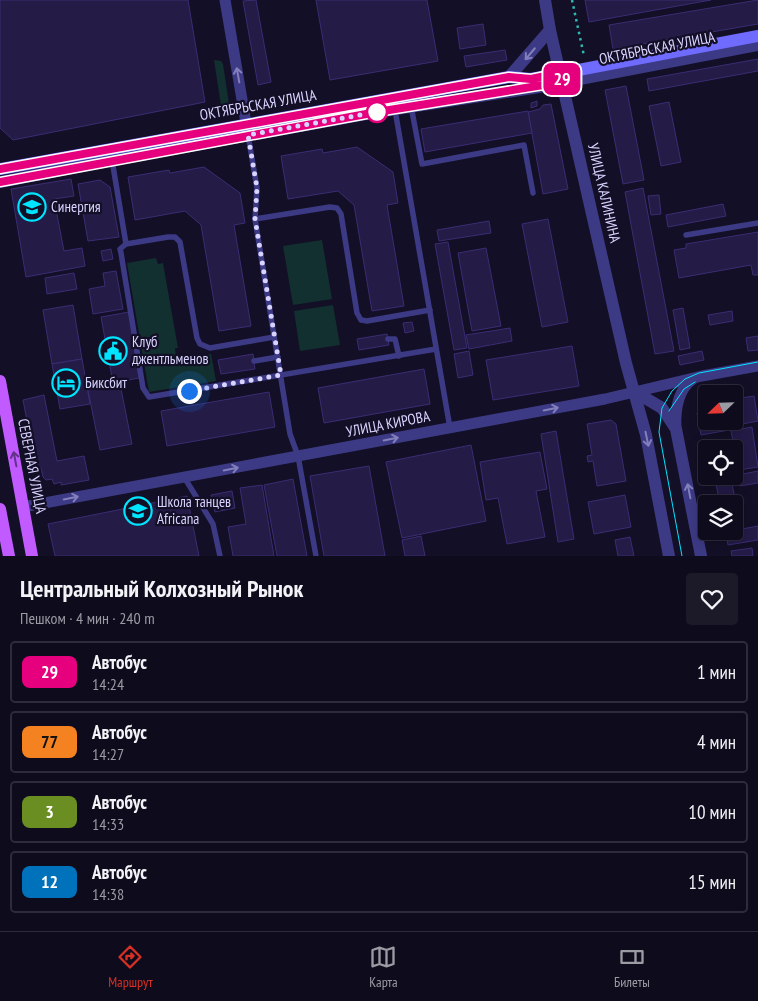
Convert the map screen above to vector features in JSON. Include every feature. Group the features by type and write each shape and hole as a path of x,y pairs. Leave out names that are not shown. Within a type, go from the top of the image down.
{"main road":[{"name":"ОКТЯБРЬСКАЯ УЛИЦА","path":"0,169 247,129 410,100 509,77 531,79 561,78 758,36"},
{"name":"СЕВЕРНАЯ УЛИЦА","path":"0,381 32,556"},
{"path":"0,509 9,556"}],"street":[{"path":"225,0 247,129"},
{"name":"УЛИЦА КАЛИНИНА","path":"545,0 561,78 646,435 669,556"},
{"path":"509,77 550,30"},
{"name":"ОКТЯБРЬСКАЯ УЛИЦА","path":"0,182 112,160 247,129 394,108 410,100 561,78 758,45"},
{"name":"УЛИЦА КИРОВА","path":"24,507 450,428 758,366"},
{"path":"701,556 676,429 677,406 684,387 692,379 702,376"},
{"path":"635,392 662,408 676,429"}],"lane":[{"path":"410,100 422,164 524,145 533,193"},
{"path":"394,108 450,428"},
{"path":"247,129 257,188 255,219 274,337 290,434 298,456 316,556"},
{"path":"112,160 126,244"},
{"path":"255,219 330,207 337,208 341,214 357,313 361,320 367,321 430,310"},
{"path":"686,235 758,224"},
{"path":"274,337 206,348 200,344 197,338 180,242 175,237 168,237 126,244 120,249 143,388 149,397 436,349"},
{"path":"388,340 395,339 399,356"},
{"path":"254,361 278,357"},
{"path":"184,477 213,524 220,556"}],"path":[{"path":"572,0 583,56 592,55"}],"green space":[{"path":"214,60 221,61 223,64 230,111 222,112"},
{"path":"322,240 332,299 293,305 283,246"},
{"path":"156,258 158,264 163,263 178,348 175,348 176,359 211,354 216,381 149,392 127,263"},
{"path":"333,305 340,345 300,351 294,311"}],"building":[{"path":"0,0 188,0 205,102 13,140 0,128"},
{"path":"256,0 271,82 258,85 243,1"},
{"path":"316,0 427,0 438,61 330,80"},
{"path":"585,0 711,0 589,22"},
{"path":"758,0 758,24 613,49 609,25"},
{"path":"483,24 486,45 460,49 457,28"},
{"path":"505,50 507,60 466,67 464,56"},
{"path":"758,59 758,71 649,91 647,79"},
{"path":"626,86 644,180 623,184 605,90"},
{"path":"537,101 537,106 531,108 531,103"},
{"path":"669,102 681,162 661,166 649,106"},
{"path":"551,104 568,189 543,194 528,112 540,109 543,105"},
{"path":"528,111 532,133 425,152 421,129"},
{"path":"357,147 393,172 398,203 387,205 404,306 372,311 354,205 338,191 288,199 281,156 322,149 323,153"},
{"path":"204,167 240,193 245,223 234,225 251,326 219,331 201,225 185,211 135,220 128,177 169,170 170,173"},
{"path":"71,179 74,196 54,199 64,251 82,248 85,266 26,277 11,189"},
{"path":"100,180 110,187 119,237 88,241 78,184"},
{"path":"643,188 674,351 655,354 625,192"},
{"path":"659,195 661,214 651,215 648,196"},
{"path":"723,204 726,216 668,227 666,215"},
{"path":"548,219 568,322 542,327 522,224"},
{"path":"489,221 491,233 439,241 437,230"},
{"path":"758,232 758,275 753,275 751,265 679,278 674,250 686,248 686,244"},
{"path":"448,242 467,348 454,350 435,244"},
{"path":"486,248 501,326 472,331 458,253"},
{"path":"111,249 113,259 103,261 101,251"},
{"path":"116,271 123,309 93,314 89,289 105,286 103,273"},
{"path":"74,273 77,289 47,294 45,278"},
{"path":"73,305 82,359 52,364 43,310"},
{"path":"683,308 690,348 680,350 673,310"},
{"path":"732,311 733,321 710,325 708,315"},
{"path":"129,312 139,378 113,383 101,317"},
{"path":"412,322 414,331 405,333 403,323"},
{"path":"510,328 512,341 469,349 466,335"},
{"path":"387,334 389,345 359,350 357,339"},
{"path":"758,336 758,350 748,351 746,338"},
{"path":"572,346 579,386 493,400 486,360"},
{"path":"469,351 473,375 458,378 454,354"},
{"path":"702,351 704,360 680,365 678,356"},
{"path":"253,354 255,369 221,374 218,360"},
{"path":"82,359 90,404 60,409 52,364"},
{"path":"424,369 430,404 324,423 318,388"},
{"path":"120,384 132,444 100,450 88,390"},
{"path":"269,392 275,427 167,446 161,411"},
{"path":"44,395 57,461 84,456 89,480 61,485 61,482 54,484 52,479 46,480 43,477 41,468 36,468 23,400"},
{"path":"754,396 758,421 743,424 743,398"},
{"path":"611,420 616,424 626,481 597,486 593,461 588,462 587,456 592,455 587,424"},
{"path":"752,427 758,467 743,469 743,440 733,440 731,431"},
{"path":"700,430 729,430 701,435"},
{"path":"556,431 574,539 558,542 541,434"},
{"path":"471,445 486,521 402,538 386,462"},
{"path":"540,452 547,489 536,491 545,537 507,544 498,498 486,500 480,462"},
{"path":"369,466 385,556 324,556 310,476"},
{"path":"758,471 758,483 740,486 743,485 743,474"},
{"path":"293,479 307,556 277,556 264,485"},
{"path":"262,485 274,556 233,556 228,527 246,524 240,488"},
{"path":"716,485 732,485 734,495 718,495"},
{"path":"232,491 235,508 215,512 211,495"},
{"path":"625,495 631,527 594,534 588,502"},
{"path":"187,496 199,556 55,556 48,524"},
{"path":"758,526 758,540 728,545 727,540 743,540 743,529"},
{"path":"421,536 425,556 405,556 402,540"},
{"path":"630,537 634,556 618,556 615,540"},
{"path":"752,548 753,556 732,556 731,551"}],"tram line":[{"path":"682,556 659,432 662,408 672,391 685,379 699,373 758,362"},
{"path":"669,411 684,389 695,382"}],"bus line":[{"name":"29","path":"0,169 112,147 509,77 531,79 560,73 562,82 377,112 0,182"}],"place":[{"name":"Синергия","path":"32,207"},
{"name":"Клуб джентльменов","path":"113,351"},
{"name":"Биксбит","path":"66,383"},
{"name":"Школа танцев Africana","path":"138,511"}],"route":[{"path":"189,391 281,375 255,219 257,188 248,135 377,112"}]}
